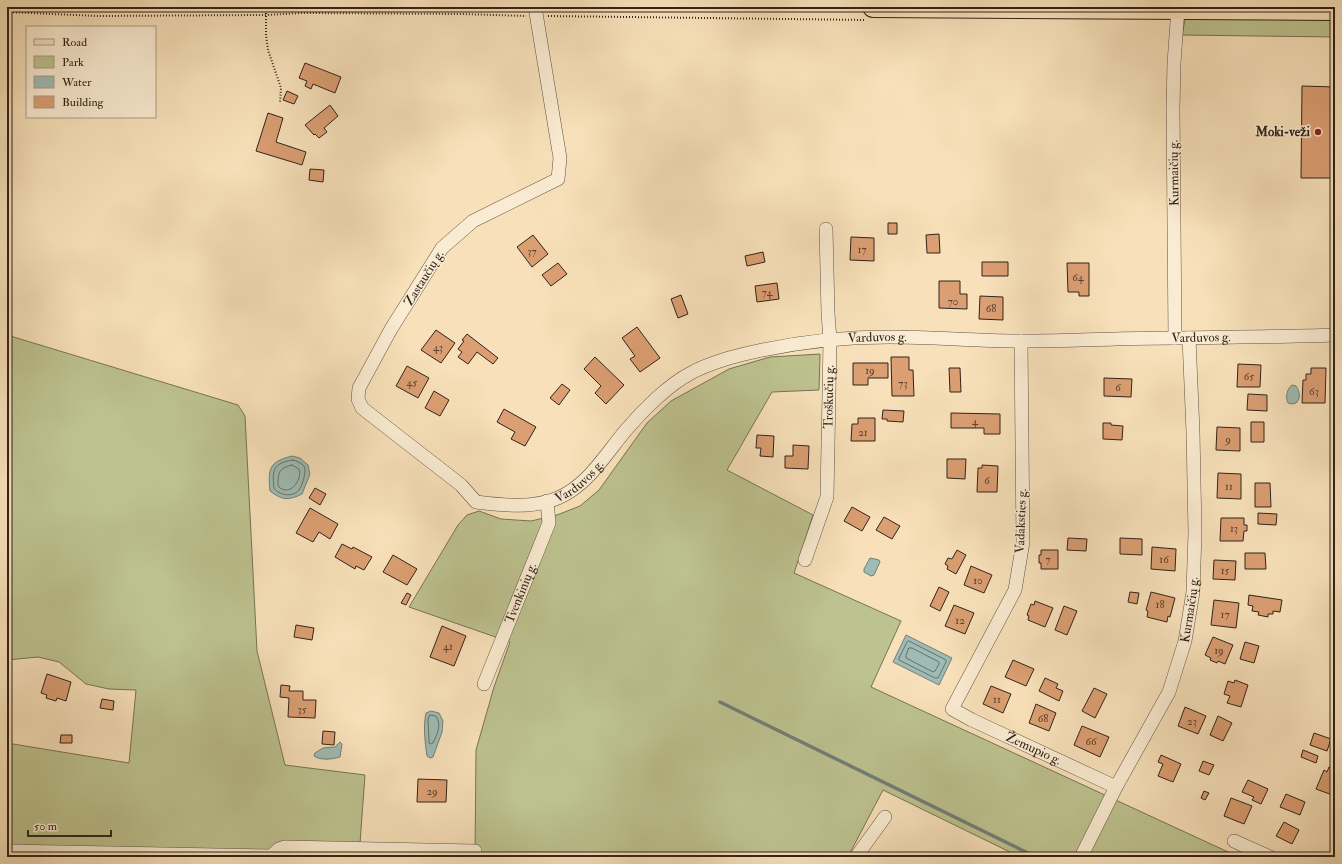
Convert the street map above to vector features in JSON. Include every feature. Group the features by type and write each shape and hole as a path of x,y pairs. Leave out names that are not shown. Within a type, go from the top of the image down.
{"main road":[{"path":"870,14 1178,8 1335,10"}],"street":[{"name":"Kurmaičių g.","path":"1175,338 1173,108 1174,63 1178,8"},
{"name":"Zastaučių g.","path":"476,502 461,485 362,408 358,399 359,388 391,330 442,248 473,221 558,179 560,158 535,12"},
{"name":"Troškučių g.","path":"805,560 827,497 830,340 826,229"},
{"name":"Varduvos g.","path":"476,502 498,505 517,505 536,504 558,498 572,490 583,481 595,469 638,417 658,398 690,373 710,364 738,356 830,340 887,337 1021,341 1335,335"},
{"name":"Kurmaičių g.","path":"1081,857 1116,787 1169,692 1185,641 1193,592 1195,533 1189,338"},
{"name":"Vadaksties g.","path":"952,709 1015,590 1023,542 1021,341"},
{"name":"Tvenkinių g.","path":"484,684 546,532 549,523 547,501"},
{"name":"Žemupio g.","path":"952,709 972,720 1116,787"},
{"path":"856,857 885,817"},
{"path":"1234,840 1270,857"},
{"path":"7,851 271,856 279,849 286,847 475,851"}],"path":[{"path":"266,7 266,35 268,50 281,88 280,103"},
{"path":"7,12 97,16 266,15 319,13 462,14 535,12 870,14"}],"green space":[{"path":"1191,16 1335,17 1335,37 1182,35 1185,20"},
{"path":"7,335 238,405 245,416 257,651 285,765 365,775 359,857 7,857 7,743 129,763 136,690 109,689 86,684 59,662 38,657 7,660"},
{"path":"820,354 819,390 772,392 727,470 813,515 794,573 901,621 871,687 1239,857 1020,857 883,790 850,853 846,857 475,857 476,750 494,687 510,642 409,607 458,525 467,515 479,511 501,519 531,521 557,515 580,506 599,490 647,423 671,401 729,369 770,357"}],"water":[{"path":"1292,385 1296,386 1298,390 1299,399 1296,403 1292,404 1288,403 1287,401 1287,393"},
{"path":"292,456 300,458 308,465 310,474 302,494 293,498 282,498 270,491 270,471 274,464 284,458"},
{"path":"870,558 879,560 880,562 874,575 871,576 864,572"},
{"path":"906,635 952,658 939,685 893,662"},
{"path":"431,711 439,713 443,721 442,732 433,757 430,758 427,756 424,729 426,713"},
{"path":"340,742 342,744 340,757 323,759 314,756 315,753 323,748 335,747"}],"building":[{"path":"305,63 341,77 335,93 313,84 311,89 305,86 307,81 299,78"},
{"name":"Moki-veži","path":"1302,86 1335,87 1335,178 1301,178"},
{"path":"287,91 298,96 294,104 283,100"},
{"path":"330,105 338,116 324,128 327,132 319,138 315,134 314,135 305,125"},
{"path":"268,113 283,118 276,142 306,152 302,165 256,151"},
{"path":"310,169 324,170 323,182 309,180"},
{"path":"888,223 897,223 897,234 888,234"},
{"path":"939,234 940,253 927,253 926,235"},
{"path":"533,235 548,254 532,267 517,247"},
{"path":"851,237 874,238 874,261 850,260"},
{"path":"763,252 765,262 747,266 745,256"},
{"path":"982,262 1008,262 1008,276 982,276"},
{"path":"558,263 567,274 551,286 542,275"},
{"path":"1067,263 1089,263 1089,296 1079,296 1079,292 1068,292"},
{"path":"939,281 960,281 960,294 967,294 967,309 939,308"},
{"path":"777,283 779,299 757,302 755,286"},
{"path":"681,295 688,314 678,318 671,299"},
{"path":"980,296 1003,297 1003,320 979,319"},
{"path":"637,327 660,358 640,372 630,359 635,356 622,338"},
{"path":"436,330 455,343 441,363 421,350"},
{"path":"467,334 498,358 493,364 477,352 468,364 458,357 462,352 458,349 464,341 462,340"},
{"path":"595,357 624,385 606,404 595,393 601,386 584,369"},
{"path":"891,357 909,357 909,370 913,370 914,396 892,396"},
{"path":"853,363 888,363 888,378 868,378 868,385 853,385"},
{"path":"1238,364 1261,365 1260,387 1237,387"},
{"path":"407,366 429,378 418,398 396,386"},
{"path":"949,368 960,368 961,392 950,392"},
{"path":"1311,368 1326,368 1325,403 1302,403 1303,380 1306,380 1306,374 1311,374"},
{"path":"1104,378 1132,379 1131,397 1104,396"},
{"path":"562,384 570,390 559,405 550,398"},
{"path":"434,391 449,400 440,416 425,408"},
{"path":"1248,394 1267,395 1267,411 1247,410"},
{"path":"504,409 536,427 525,446 511,439 515,432 497,422"},
{"path":"883,410 904,411 903,422 887,421 887,419 882,419"},
{"path":"951,413 1000,414 1000,434 984,434 984,428 951,428"},
{"path":"858,418 875,418 875,441 851,441 852,424 858,424"},
{"path":"1251,422 1264,422 1264,442 1251,442"},
{"path":"1103,423 1123,426 1122,440 1103,439"},
{"path":"1217,427 1240,428 1240,451 1216,450"},
{"path":"757,435 774,436 773,457 760,456 761,448 756,448"},
{"path":"793,445 809,446 808,469 785,468 785,456 793,456"},
{"path":"947,459 966,459 965,479 947,478"},
{"path":"982,465 998,466 997,492 977,492 978,468 982,468"},
{"path":"1218,473 1241,474 1241,499 1217,498"},
{"path":"1255,483 1270,483 1271,507 1255,507"},
{"path":"315,488 326,494 320,505 309,498"},
{"path":"852,507 870,517 862,531 844,521"},
{"path":"310,508 338,524 330,539 319,532 313,542 296,533"},
{"path":"1258,513 1277,514 1276,525 1258,524"},
{"path":"884,517 900,526 892,539 876,530"},
{"path":"1221,518 1244,518 1244,525 1247,525 1247,531 1244,531 1243,541 1220,541"},
{"path":"1068,538 1087,539 1086,551 1067,550"},
{"path":"1120,538 1142,539 1142,555 1120,554"},
{"path":"342,544 352,549 353,547 372,557 364,570 356,566 355,569 335,557"},
{"path":"1152,547 1176,549 1175,571 1151,569"},
{"path":"957,550 966,555 956,574 947,569 948,566 945,564 948,558 952,559"},
{"path":"1041,550 1058,550 1058,569 1041,569 1039,555 1041,555"},
{"path":"1245,553 1265,553 1266,569 1245,569"},
{"path":"393,555 417,569 407,585 383,572"},
{"path":"1214,560 1236,561 1235,580 1213,579"},
{"path":"971,566 992,575 984,593 964,585"},
{"path":"939,587 949,592 940,611 930,606"},
{"path":"1130,592 1139,593 1137,604 1128,602"},
{"path":"1151,592 1175,598 1170,617 1168,616 1167,622 1147,617 1148,611 1146,610"},
{"path":"407,593 411,595 406,605 401,603"},
{"path":"1249,595 1282,600 1280,612 1273,611 1273,614 1268,614 1268,617 1258,615 1259,612 1252,611 1253,606 1248,605"},
{"path":"1214,600 1239,603 1236,628 1211,625"},
{"path":"1035,601 1053,608 1045,627 1028,620 1029,616 1027,615 1031,604 1034,605"},
{"path":"954,605 974,613 965,634 945,626"},
{"path":"1064,606 1077,611 1067,635 1055,630"},
{"path":"1332,607 1335,607 1335,618 1332,618"},
{"path":"296,625 314,628 312,640 294,637"},
{"path":"442,626 466,636 454,666 430,657"},
{"path":"1213,637 1233,645 1225,664 1210,660 1211,658 1205,655"},
{"path":"1245,642 1259,646 1254,663 1240,659"},
{"path":"1013,660 1034,669 1026,686 1005,677"},
{"path":"47,674 71,682 66,701 57,698 56,701 46,698 47,695 41,693"},
{"path":"7,676 10,677 7,686"},
{"path":"1045,678 1058,684 1056,688 1063,691 1059,701 1039,691"},
{"path":"1235,680 1248,685 1241,707 1227,703 1230,696 1224,694 1228,681 1234,683"},
{"path":"281,685 290,686 289,691 303,691 303,700 316,700 315,718 288,717 289,698 280,697"},
{"path":"991,686 1011,694 1003,713 983,704"},
{"path":"1094,688 1107,694 1095,718 1082,711"},
{"path":"102,699 114,701 113,710 100,708"},
{"path":"1036,704 1056,713 1049,731 1029,723"},
{"path":"1185,707 1206,716 1198,734 1178,726"},
{"path":"1218,716 1232,723 1223,741 1210,735"},
{"path":"1082,726 1109,737 1100,757 1074,745"},
{"path":"323,731 335,732 334,745 322,744"},
{"path":"1314,733 1331,739 1327,751 1310,745"},
{"path":"61,735 72,735 72,743 60,743"},
{"path":"1303,750 1318,756 1316,763 1301,757"},
{"path":"1161,755 1181,764 1173,782 1158,776 1163,764 1158,762"},
{"path":"1203,761 1214,765 1209,775 1199,771"},
{"path":"1329,767 1335,769 1335,796 1316,789 1324,770 1327,772"},
{"path":"418,779 447,780 446,802 417,802"},
{"path":"1248,780 1268,789 1261,804 1252,800 1254,797 1242,792"},
{"path":"1204,791 1209,793 1205,800 1201,798"},
{"path":"1286,794 1305,802 1300,815 1280,807"},
{"path":"1231,798 1252,806 1244,824 1224,816"},
{"path":"1284,822 1299,830 1292,844 1276,836"}],"waterway":[{"path":"720,702 1036,857"}],"place":[{"name":"Moki-veži","path":"1318,132"}]}
